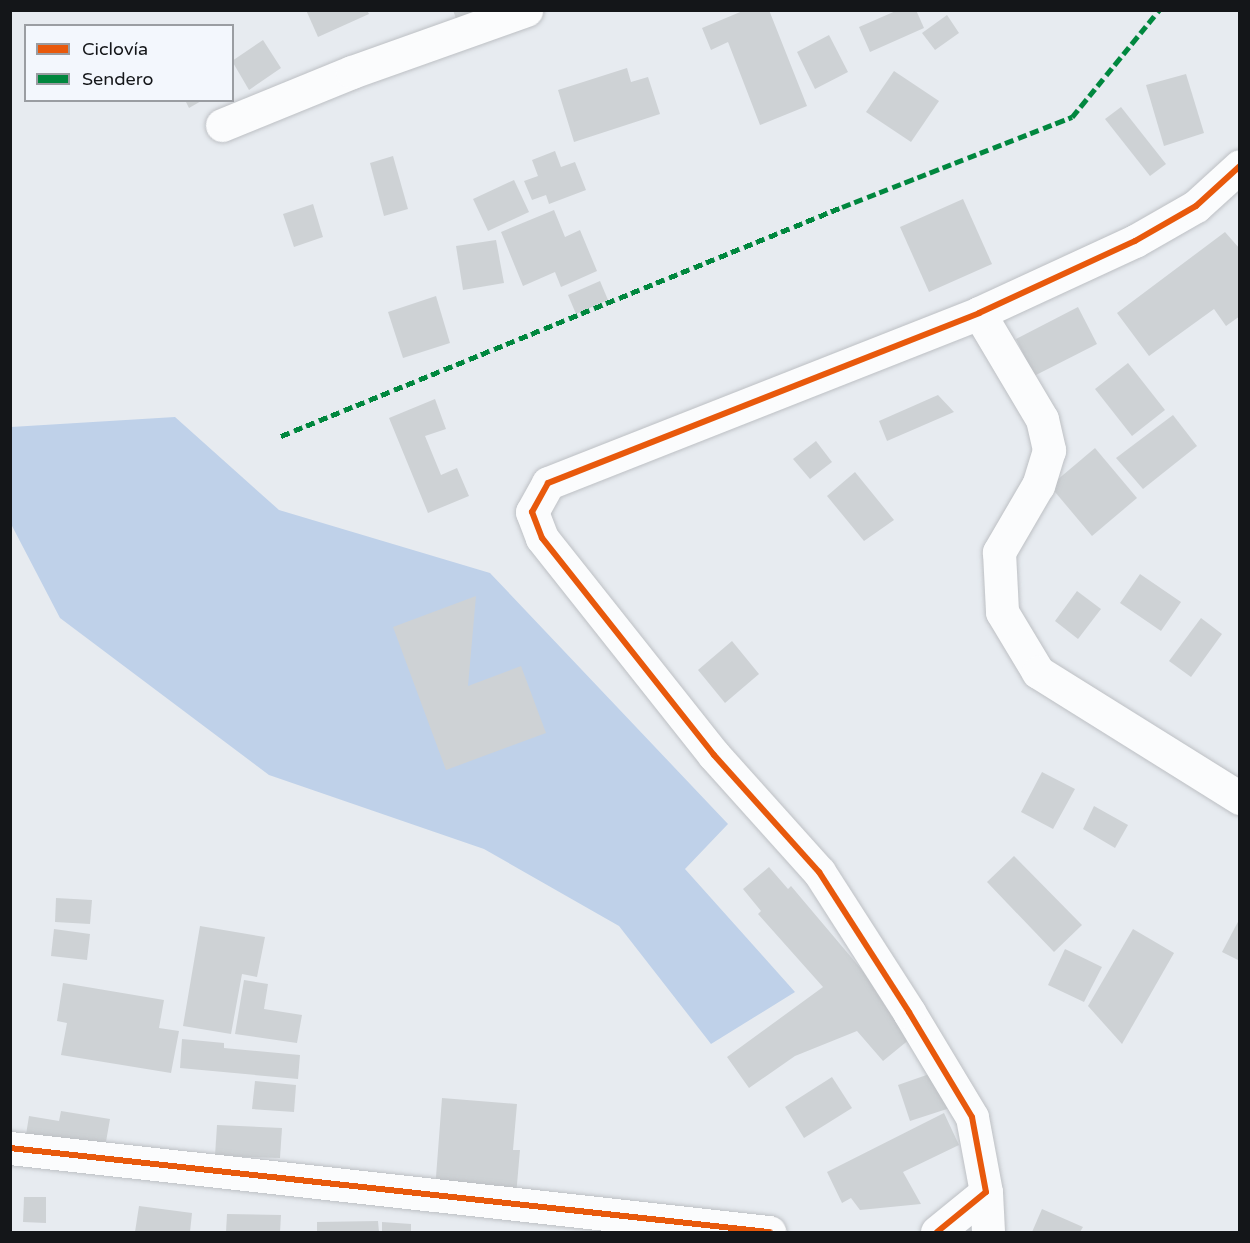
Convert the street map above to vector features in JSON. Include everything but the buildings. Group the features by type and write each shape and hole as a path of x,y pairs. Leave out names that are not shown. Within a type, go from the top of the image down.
{"street":[{"path":"222,124 352,72 526,10"},
{"path":"988,1233 986,1192 972,1117 909,1012 819,872 699,737 542,538 532,512 548,483 979,313 1135,241 1197,206 1239,166"},
{"path":"979,313 1042,419 1049,450 1038,485 999,552 1002,612 1038,672 1239,798"},
{"path":"10,1148 769,1233"},
{"path":"937,1233 986,1192"}],"shaded area":[{"path":"175,417 279,510 490,573 728,824 685,869 795,992 711,1044 619,926 484,849 269,775 60,618 11,524 11,427"}],"marked path":[{"path":"281,436 842,207 1072,117 1159,10"}],"cycle path":[{"path":"937,1232 986,1192 972,1117 909,1012 819,872 714,755 542,538 532,512 548,483 979,313 1135,241 1196,206 1240,166"},
{"path":"10,1148 769,1232"}]}
